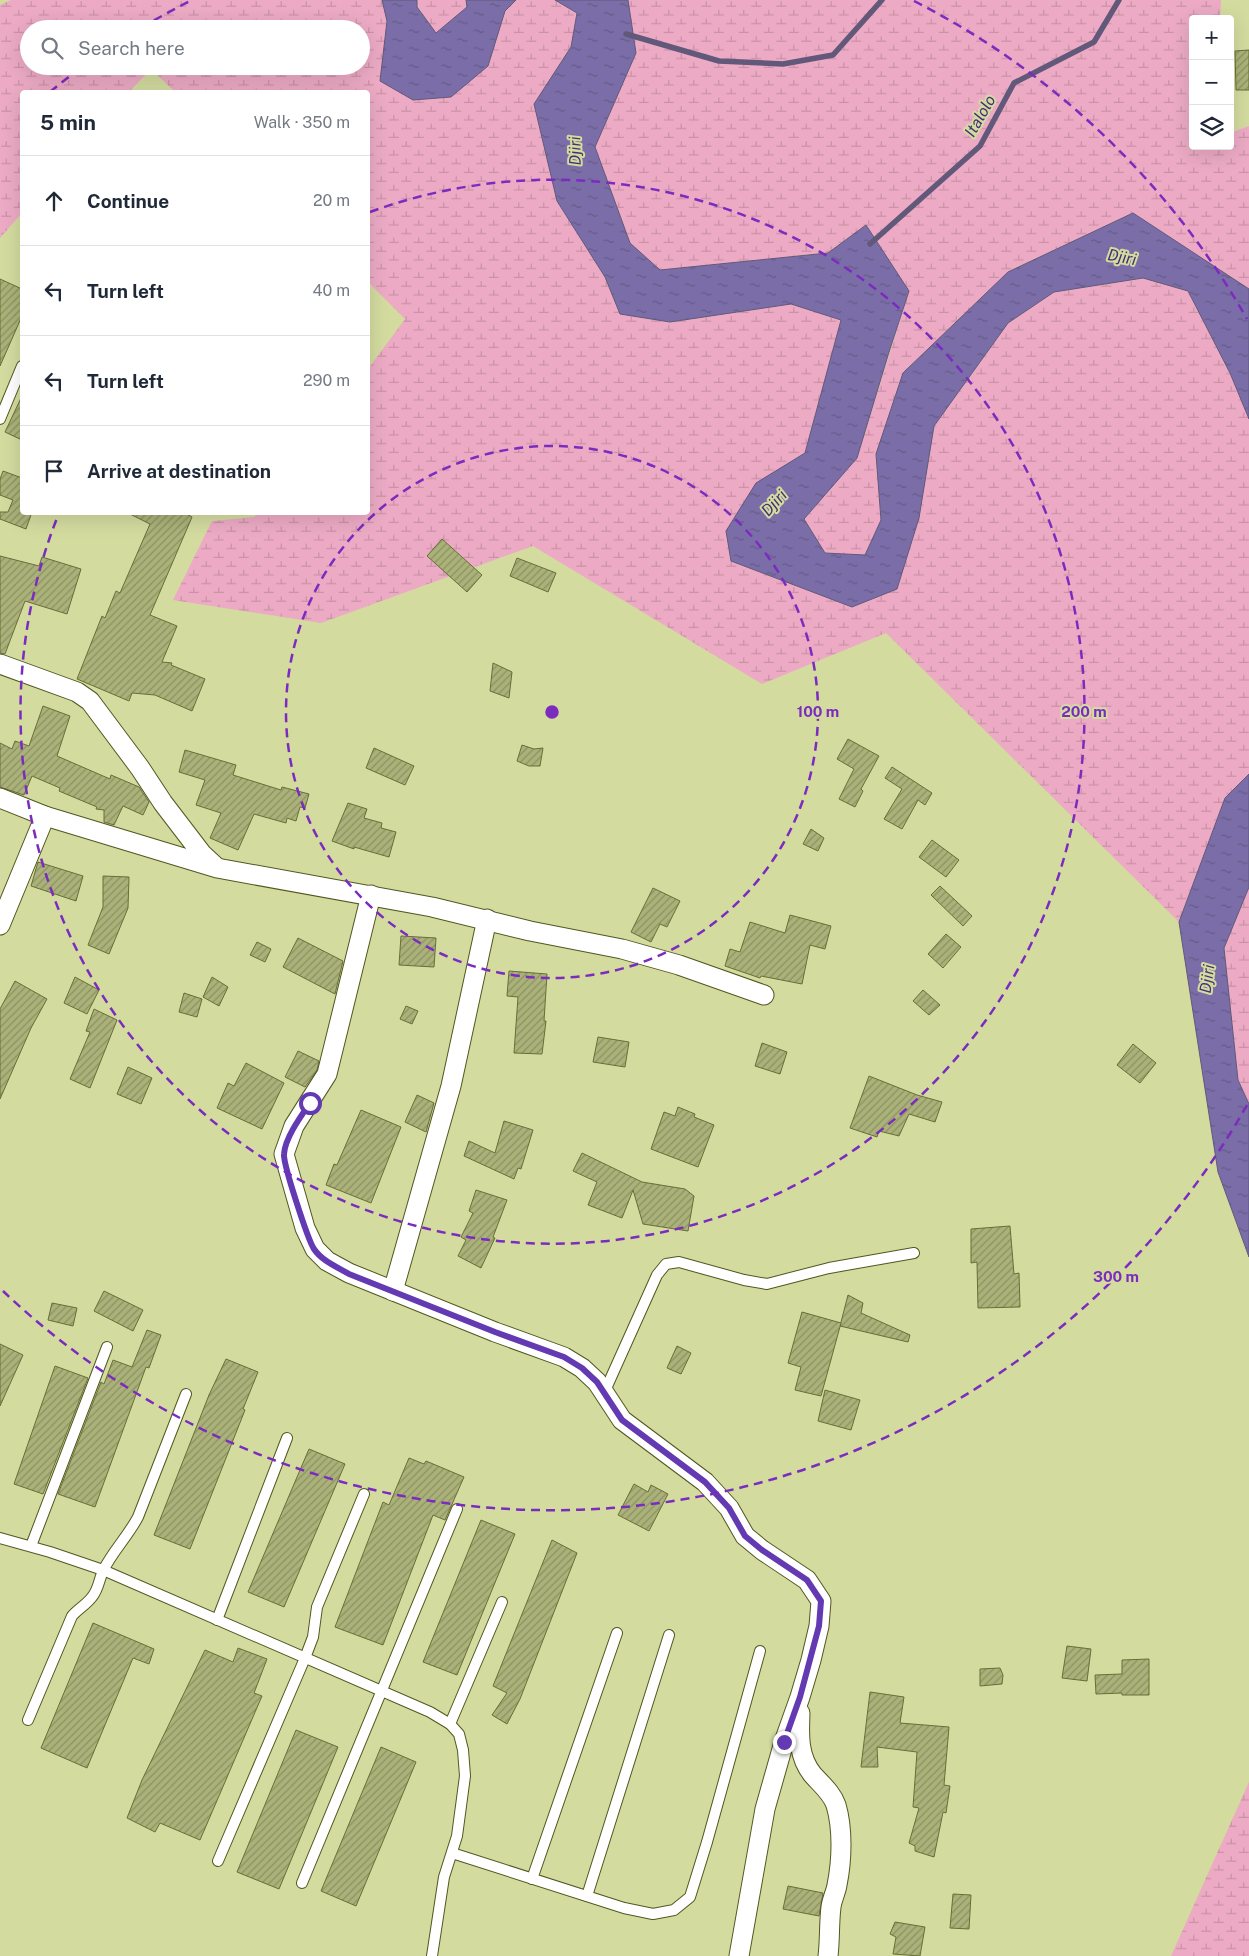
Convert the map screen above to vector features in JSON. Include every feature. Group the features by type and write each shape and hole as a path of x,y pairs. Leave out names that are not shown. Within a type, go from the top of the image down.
{"street":[{"path":"0,664 77,692 90,701 140,768 163,804 202,854 217,868"},
{"path":"0,798 45,816 217,868 487,919 530,931 622,949 679,965 764,995"},
{"path":"0,925 45,816"},
{"path":"371,896 327,1074 294,1126 284,1154 305,1228 314,1249 327,1261 349,1274 564,1357 582,1368 597,1382 622,1420 705,1482 729,1508 745,1536 762,1550 807,1580 821,1601 819,1626 800,1697 784,1742 765,1809 739,1956"},
{"path":"393,1291 451,1086 487,919"},
{"path":"800,1697 799,1742 804,1762 835,1804 840,1826 840,1866 837,1887 831,1903 828,1956"}],"lane":[{"path":"0,419 2,405 20,370"},
{"path":"604,1393 657,1275 666,1264 679,1262 744,1280 767,1284 829,1268 914,1253"},
{"path":"31,1546 107,1347"},
{"path":"28,1720 72,1616 93,1596 103,1570 132,1529 138,1517 186,1394"},
{"path":"217,1620 287,1438"},
{"path":"218,1861 305,1658 313,1637 317,1606 364,1494"},
{"path":"302,1883 383,1692 457,1509"},
{"path":"0,1538 31,1546 103,1570 430,1712 450,1724 459,1734 463,1750 465,1776 458,1836 444,1877 432,1956"},
{"path":"450,1724 502,1602"},
{"path":"532,1878 617,1633"},
{"path":"587,1896 669,1635"},
{"path":"452,1854 624,1908 653,1914 674,1910 690,1897 708,1842 760,1651"}],"green space":[{"path":"11,0 382,0 387,21 381,81 488,66 505,11 516,0 555,0 577,13 571,47 534,104 557,201 605,277 620,314 670,322 791,304 841,320 805,453 756,483 852,607 919,518 934,426 1008,323 1054,292 1143,278 1188,291 1230,373 1249,419 1249,774 1225,798 1179,922 886,633 762,684 533,546 321,623 173,600 212,521 254,517 256,515 370,515 370,366 405,319 370,284 370,90 173,90 157,75 370,75 370,20 20,20 20,75 145,75 131,90 20,90 20,215 0,238 0,5"},
{"path":"417,0 466,0 468,7 436,34 417,6"},
{"path":"628,0 1221,0 1220,15 1189,15 1189,150 1234,150 1234,132 1249,126 1249,289 1133,213 1008,272 876,454 881,520 865,555 825,553 804,519 857,458 909,291 866,225 828,253 660,270 630,243 595,147 636,53"},
{"path":"1249,887 1249,1104 1238,1080 1224,948"},
{"path":"1249,1782 1249,1956 1171,1956"}],"water":[{"path":"382,0 417,0 417,7 436,33 467,7 466,0 516,0 505,11 488,66 451,97 413,100 380,81 387,21"},
{"name":"Djiri","path":"555,0 628,0 636,53 595,147 630,243 660,270 828,253 866,225 909,291 857,458 804,519 825,553 865,555 881,520 876,454 903,373 1008,272 1133,213 1249,289 1249,419 1230,373 1188,291 1143,278 1054,292 1008,323 934,426 919,518 897,589 852,607 731,561 726,531 756,483 805,453 841,320 791,304 670,322 620,314 605,277 557,201 534,104 571,47 577,13"},
{"name":"Djiri","path":"1249,774 1249,887 1224,948 1238,1080 1249,1104 1249,1257 1218,1172 1179,922 1225,798"}],"building":[{"path":"1249,50 1249,90 1236,90 1235,51"},
{"path":"0,279 20,288 20,321 0,366"},
{"path":"20,400 20,439 5,432"},
{"path":"3,471 20,477 20,515 31,515 26,529 0,519 0,512 8,512 13,500 0,495 0,479"},
{"path":"132,515 188,515 192,517 150,615 177,626 162,662 172,663 171,665 205,679 192,711 155,695 132,693 129,701 77,679 102,616 105,618 116,591 120,593 150,524"},
{"path":"442,539 482,575 467,592 427,556"},
{"path":"0,556 39,566 42,557 81,569 67,614 25,601 5,654 0,653"},
{"path":"517,558 556,573 548,592 510,576"},
{"path":"493,663 512,672 509,698 490,691"},
{"path":"43,706 70,716 57,756 110,779 111,775 139,787 149,802 143,815 123,806 114,825 104,822 104,810 96,809 97,807 59,791 60,788 32,776 24,795 0,787 0,743 12,749 15,741 29,746"},
{"path":"848,739 879,756 861,789 863,791 855,807 839,799 854,769 837,759"},
{"path":"522,745 534,749 543,748 540,766 529,766 517,761"},
{"path":"374,748 414,766 405,785 366,768"},
{"path":"185,750 236,765 233,775 281,790 282,787 309,794 305,808 300,807 296,821 287,818 286,823 254,814 238,850 210,838 221,813 196,805 205,780 179,772"},
{"path":"892,767 932,793 925,805 918,800 902,829 884,819 902,789 885,778"},
{"path":"348,803 367,809 364,818 382,823 381,828 396,832 389,857 354,847 354,849 332,841"},
{"path":"811,829 824,838 818,851 803,844"},
{"path":"932,840 959,860 946,877 919,857"},
{"path":"38,862 83,876 76,901 31,886"},
{"path":"103,876 129,877 128,908 109,954 88,945 103,907"},
{"path":"940,886 972,916 963,926 931,895"},
{"path":"653,888 680,901 667,927 660,924 651,942 631,932"},
{"path":"790,915 831,926 825,949 810,945 802,984 761,976 760,978 725,966 730,949 740,952 750,922 785,933"},
{"path":"946,934 961,947 943,968 928,954"},
{"path":"401,936 436,938 434,967 399,965"},
{"path":"298,938 343,961 335,994 283,967"},
{"path":"257,942 271,949 265,962 250,955"},
{"path":"509,971 547,974 544,1021 546,1021 542,1054 514,1053 518,997 507,996"},
{"path":"75,977 99,990 87,1014 64,1003"},
{"path":"212,977 228,987 219,1006 203,997"},
{"path":"15,981 47,999 31,1028 0,1099 0,1009"},
{"path":"923,990 940,1005 929,1015 913,1001"},
{"path":"184,993 202,999 197,1017 179,1012"},
{"path":"406,1006 418,1011 412,1024 400,1019"},
{"path":"94,1009 117,1020 90,1088 70,1079 90,1032 86,1031"},
{"path":"598,1037 629,1042 625,1067 593,1062"},
{"path":"762,1043 787,1052 780,1074 755,1066"},
{"path":"1133,1044 1156,1063 1140,1083 1117,1065"},
{"path":"298,1051 319,1061 317,1070 305,1087 285,1077"},
{"path":"246,1063 284,1083 262,1129 217,1108 228,1083 234,1086"},
{"path":"128,1067 152,1078 141,1104 117,1094"},
{"path":"869,1076 917,1095 942,1102 935,1122 909,1114 899,1136 879,1131 877,1137 850,1128"},
{"path":"417,1095 434,1103 426,1132 405,1122"},
{"path":"678,1107 695,1114 694,1117 714,1125 698,1167 651,1149 664,1112 675,1116"},
{"path":"361,1110 401,1127 371,1203 326,1185 334,1164 337,1165"},
{"path":"504,1121 533,1130 521,1169 518,1168 514,1179 464,1156 469,1141 495,1153"},
{"path":"582,1153 642,1182 685,1189 694,1196 688,1231 643,1224 633,1190 622,1218 588,1205 597,1182 573,1171"},
{"path":"476,1190 507,1200 493,1237 495,1238 481,1268 458,1256 466,1240 461,1237 473,1213 469,1211"},
{"path":"1010,1226 1014,1274 1019,1273 1020,1307 978,1308 977,1262 971,1263 971,1229"},
{"path":"104,1291 143,1310 133,1331 94,1311"},
{"path":"848,1295 863,1303 861,1313 910,1335 908,1342 840,1326"},
{"path":"52,1303 77,1308 73,1326 48,1320"},
{"path":"802,1312 841,1323 821,1396 795,1390 801,1367 788,1363"},
{"path":"147,1330 161,1335 149,1368 146,1367 95,1507 58,1494 101,1382 104,1384 113,1360 132,1367"},
{"path":"0,1344 23,1355 0,1406"},
{"path":"677,1346 691,1353 681,1374 667,1368"},
{"path":"226,1359 258,1372 190,1549 154,1535 209,1395"},
{"path":"55,1366 88,1378 43,1494 14,1484"},
{"path":"825,1390 860,1400 851,1430 818,1421"},
{"path":"309,1449 345,1464 284,1607 248,1592"},
{"path":"409,1458 424,1464 426,1461 464,1477 445,1520 433,1515 383,1645 335,1627 383,1502 389,1505"},
{"path":"634,1484 648,1492 651,1485 668,1494 649,1531 618,1515"},
{"path":"481,1520 515,1534 457,1675 423,1662"},
{"path":"552,1540 577,1553 520,1699 507,1724 492,1715 507,1693 493,1686"},
{"path":"93,1623 154,1649 149,1664 133,1658 87,1768 41,1748"},
{"path":"1067,1646 1091,1649 1087,1681 1062,1678"},
{"path":"238,1648 267,1659 254,1693 262,1696 200,1840 160,1823 155,1832 127,1818 142,1780 205,1650 233,1662"},
{"path":"1149,1659 1149,1695 1096,1694 1095,1675 1122,1674 1122,1660"},
{"path":"1000,1668 1003,1675 1002,1684 980,1686 980,1669"},
{"path":"870,1692 904,1697 900,1723 949,1727 944,1785 950,1786 946,1813 943,1812 934,1857 915,1851 915,1846 909,1843 919,1808 913,1807 917,1752 877,1747 878,1767 861,1767"},
{"path":"296,1730 338,1747 279,1889 237,1872"},
{"path":"381,1747 416,1762 356,1906 321,1891"},
{"path":"788,1886 823,1893 819,1916 783,1909"},
{"path":"953,1894 971,1895 969,1929 950,1928"},
{"path":"895,1922 925,1927 920,1956 893,1954 896,1937 890,1934"}],"waterway":[{"path":"626,34 719,61 783,64 833,55 882,0"},
{"name":"Italolo","path":"870,244 980,146 1014,83 1094,42 1119,0"}],"route":[{"path":"310,1103 294,1126 284,1154 305,1228 314,1249 327,1261 349,1274 495,1332 564,1357 582,1368 597,1382 622,1420 705,1482 729,1508 745,1536 762,1550 807,1580 821,1601 819,1626 800,1697 784,1742"}]}
